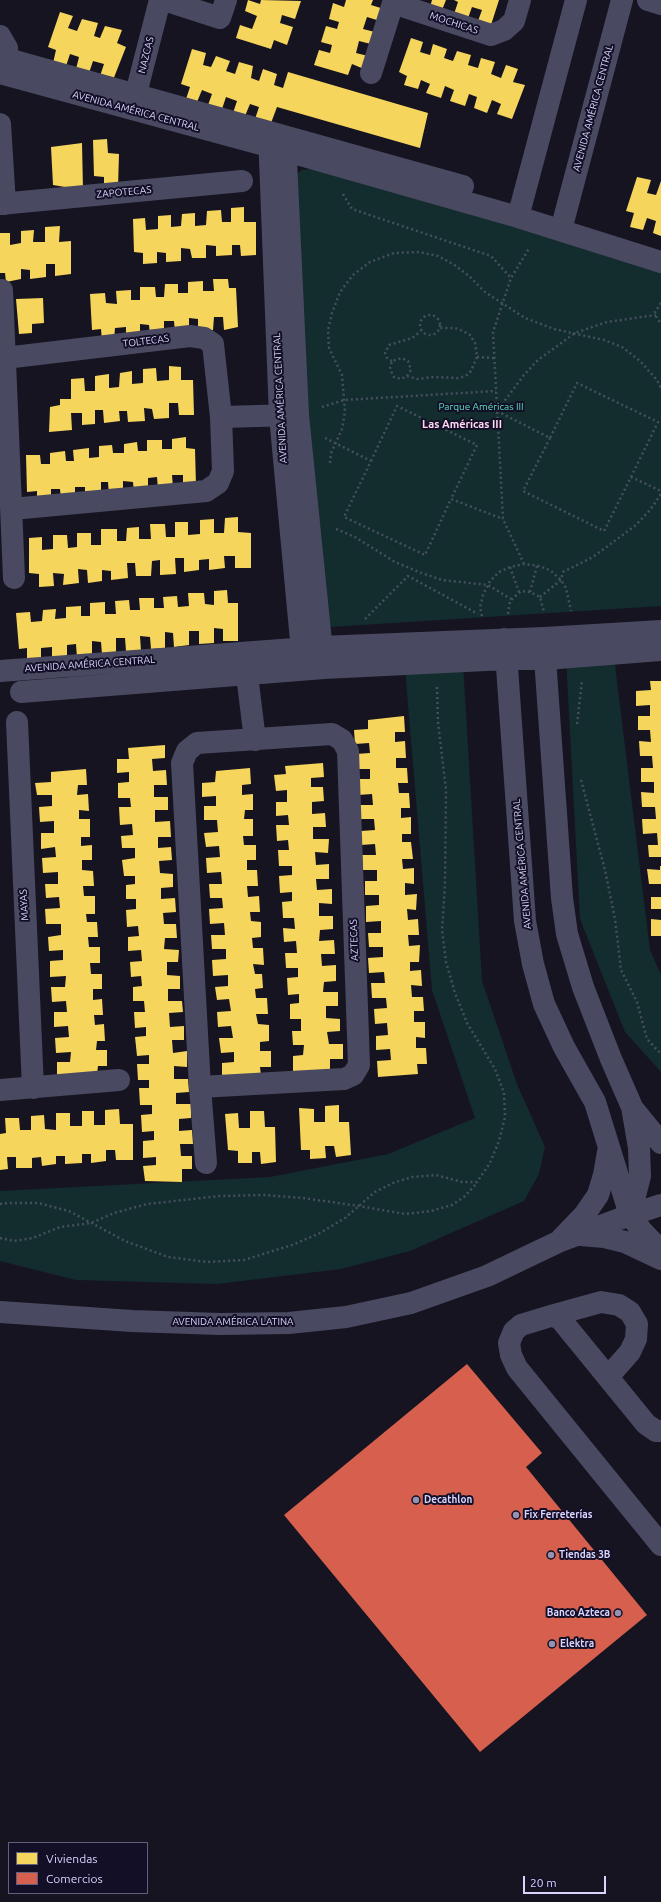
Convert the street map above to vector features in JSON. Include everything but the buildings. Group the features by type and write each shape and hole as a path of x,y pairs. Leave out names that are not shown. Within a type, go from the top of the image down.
{"street":[{"name":"NAZCAS","path":"134,102 160,0"},
{"path":"164,0 220,18 226,0"},
{"name":"MOCHICAS","path":"371,73 394,2 490,35 504,30 514,21 520,0"},
{"path":"520,210 576,0"},
{"name":"AVENIDA AMÉRICA CENTRAL","path":"556,224 622,0"},
{"path":"648,0 661,4"},
{"name":"AVENIDA AMÉRICA CENTRAL","path":"0,36 7,48 4,71 134,102 520,210 661,262"},
{"name":"ZAPOTECAS","path":"0,124 3,204 242,181"},
{"name":"AVENIDA AMÉRICA CENTRAL","path":"277,141 322,162 520,210"},
{"name":"AVENIDA AMÉRICA CENTRAL","path":"277,141 292,418 313,658"},
{"name":"AVENIDA AMÉRICA CENTRAL","path":"556,224 661,246"},
{"path":"2,290 14,578"},
{"name":"TOLTECAS","path":"5,358 190,336 204,338 213,344 221,417 223,472 218,483 206,491 12,509"},
{"path":"221,417 292,418"},
{"name":"AVENIDA AMÉRICA CENTRAL","path":"0,671 313,658 499,646 545,649 576,646 661,631"},
{"name":"AVENIDA AMÉRICA CENTRAL","path":"499,646 525,921 533,964 544,1004 564,1047 595,1102 630,1215 642,1231 661,1251"},
{"name":"AVENIDA AMÉRICA CENTRAL","path":"576,646 661,650"},
{"path":"545,649 562,898 567,934 583,987 611,1059 632,1107 640,1148 640,1176 630,1215"},
{"name":"AVENIDA AMÉRICA CENTRAL","path":"0,671 17,683 21,692 247,675 313,658"},
{"path":"247,675 255,740"},
{"path":"8,728 22,708 21,692"},
{"name":"MAYAS","path":"8,728 33,1088"},
{"name":"AZTECAS","path":"200,1087 344,1079 353,1075 359,1066 348,751 342,740 332,734 197,743 187,751 182,763 200,1087 206,1163"},
{"path":"0,1090 119,1080"},
{"path":"632,1107 661,1143"},
{"name":"AVENIDA AMÉRICA CENTRAL","path":"558,1242 585,1214 598,1195 609,1149"},
{"name":"AVENIDA AMÉRICA LATINA","path":"0,1312 132,1321 220,1324 290,1323 346,1317 411,1303 487,1276 558,1242 661,1205"},
{"path":"580,1234 626,1242 661,1259"},
{"path":"608,1377 630,1352 636,1339 637,1324 630,1312 619,1305 601,1302 521,1325 514,1331 509,1343 511,1355 517,1368 661,1545"},
{"path":"554,1315 562,1321 646,1424 656,1431 661,1431"}],"path":[{"path":"322,162 352,209 491,256 511,278"},
{"path":"524,564 503,519 493,332 511,278 556,224"},
{"path":"330,466 331,453 342,429 345,412 342,375 329,348 328,330 330,319 340,292 353,275 370,262 394,253 419,252 438,256 453,264 469,276 485,292 525,318 554,329 604,340 622,347 640,361 657,380 661,388"},
{"path":"661,303 656,308 656,315 661,323"},
{"path":"407,376 417,379 433,377 458,378 471,371 477,357 475,343 470,335 454,328 440,328 433,335 426,335 421,331 420,321 428,315 435,316 438,318 440,328"},
{"path":"497,411 524,375 538,360 575,333 607,322 656,315"},
{"path":"392,361 387,358 386,353 389,345 412,338 421,331"},
{"path":"477,357 494,358"},
{"path":"399,358 408,361 411,370 407,376 401,379 394,377 390,371 392,361 399,358"},
{"path":"577,383 658,422 631,477 604,531 523,491 577,383"},
{"path":"292,418 344,400 496,391"},
{"path":"397,406 476,445 451,499 425,555 344,517 397,406"},
{"path":"497,411 550,438"},
{"path":"292,418 335,444 371,461"},
{"path":"631,477 661,490"},
{"path":"540,598 561,580 563,572 593,557 636,525 650,510 661,494"},
{"path":"451,499 503,519"},
{"path":"332,525 335,528 355,537 395,562 419,572 442,580 488,585 511,599"},
{"path":"499,646 482,617 480,607 483,595 488,585 499,572 510,567 524,564 537,566 551,571 561,580 570,600 576,646 580,662 582,681 580,707 575,731"},
{"path":"530,592 537,566"},
{"path":"510,567 519,592"},
{"path":"365,619 408,576 482,617"},
{"path":"580,775 605,870 615,919 621,970 637,1002 647,1039 661,1054"},
{"path":"0,1238 14,1241 33,1238 60,1227 91,1223 114,1213 147,1204 220,1196 265,1195 303,1198 405,1214 432,1211 452,1205 464,1197 477,1182"},
{"path":"0,1204 38,1203 69,1211 91,1223"}],"green space":[{"name":"Parque Américas III","path":"312,169 661,269 661,606 330,627 321,625 293,177 302,170"},
{"path":"614,657 650,950 661,975 661,1072 625,1032 580,919 566,658"},
{"path":"463,663 482,981 517,1084 545,1147 539,1174 524,1201 410,1251 341,1269 217,1284 76,1280 0,1261 0,1191 270,1177 388,1154 475,1118 432,990 405,669"}],"place":[{"name":"Decathlon","path":"416,1500"},
{"name":"Fix Ferreterías","path":"516,1515"},
{"name":"Tiendas 3B","path":"551,1555"},
{"name":"Banco Azteca","path":"618,1613"},
{"name":"Elektra","path":"552,1644"}],"district":[{"name":"Las Américas III","path":"462,424"}]}
